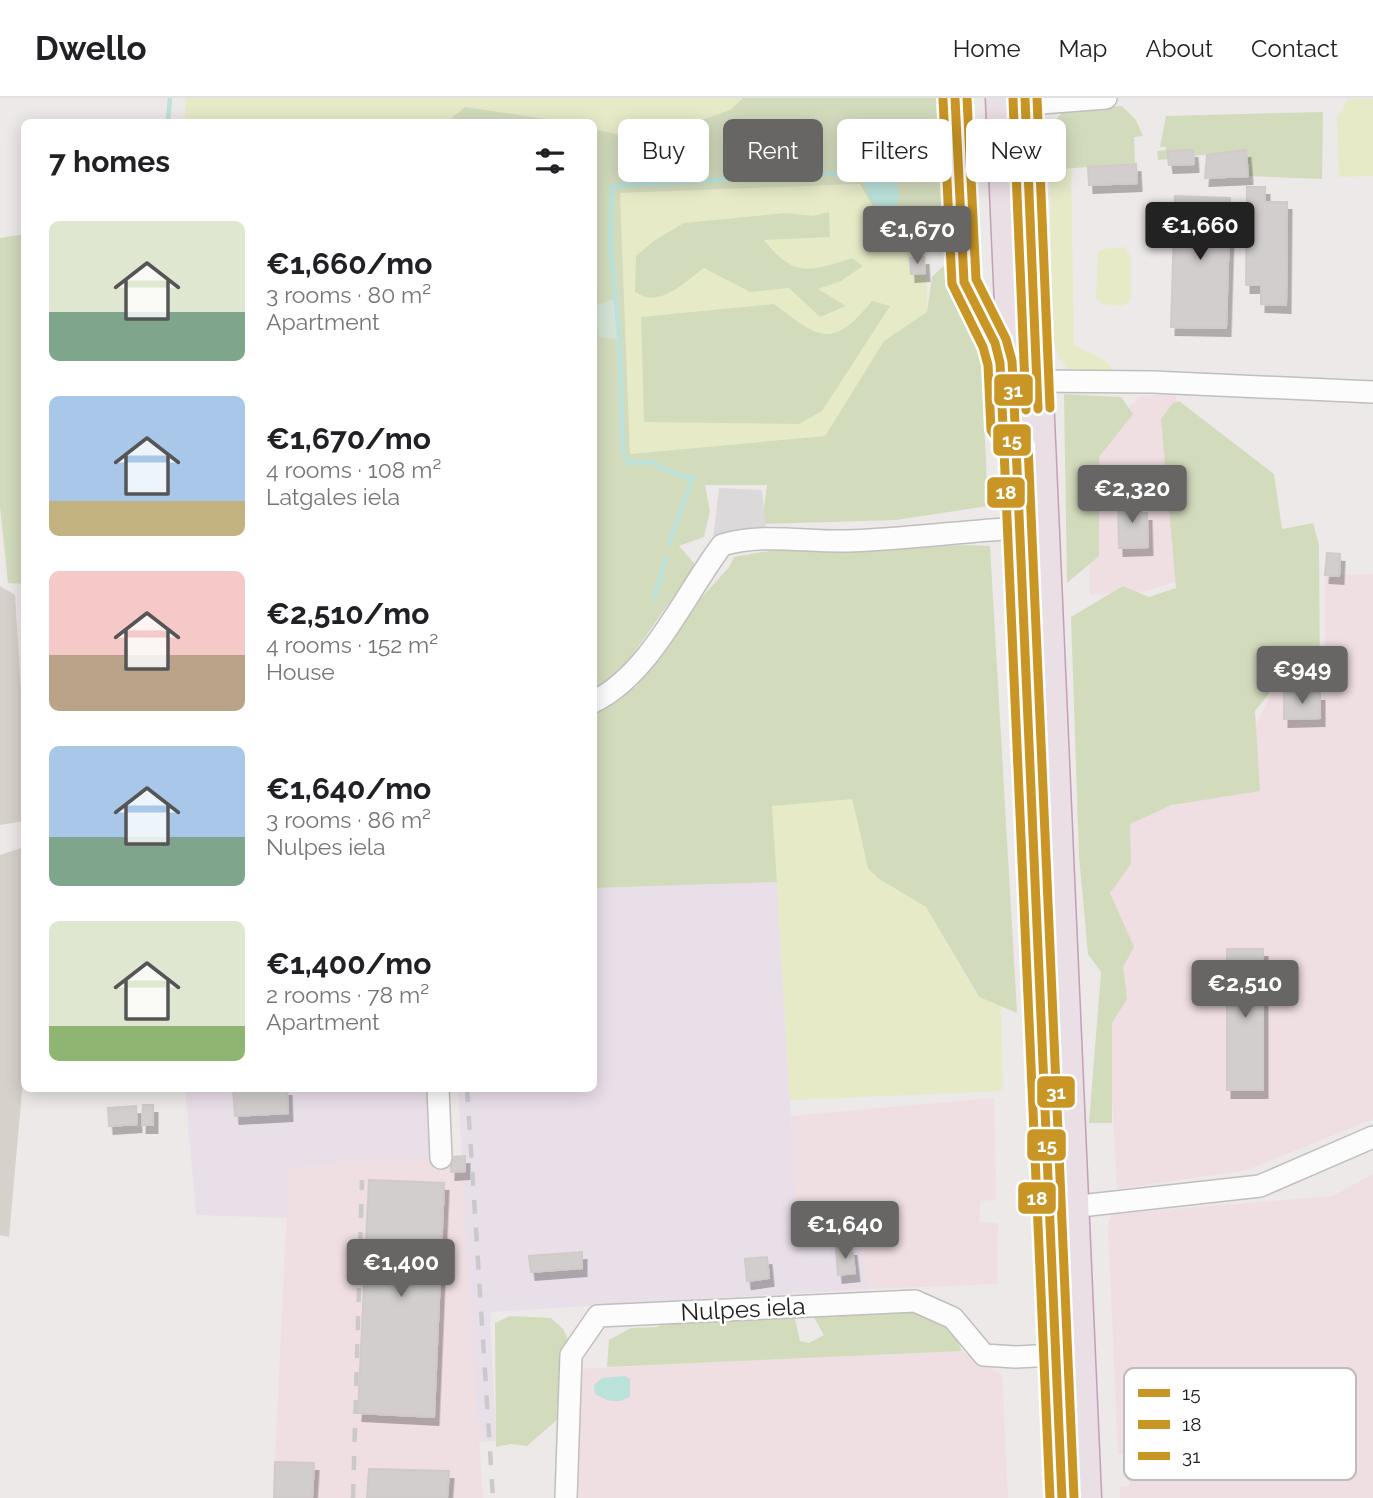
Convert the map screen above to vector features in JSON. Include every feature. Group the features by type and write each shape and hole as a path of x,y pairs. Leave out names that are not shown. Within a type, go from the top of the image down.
{"highway":[{"path":"1013,102 1037,381 1032,527"},
{"path":"1013,102 1061,1208 1086,1498"},
{"path":"1061,1208 1056,1354 1062,1498"}],"street":[{"path":"1013,102 1106,98"},
{"path":"1037,381 1153,382 1373,392"},
{"path":"597,700 606,696 647,657 722,545 739,540 774,537 842,541 1032,527"},
{"path":"438,1092 441,1157"},
{"path":"1061,1208 1118,1204 1260,1186 1373,1137"},
{"name":"Nulpes iela","path":"566,1498 571,1355 598,1316 915,1301 953,1318 984,1355 1015,1357 1056,1354"}],"shaded area":[{"path":"1176,394 1182,580 1146,591 1090,595 1088,445 1141,396"},
{"path":"719,488 762,490 766,529 713,539"},
{"path":"1373,574 1373,1119 1247,1170 1117,1189 1098,829 1221,791 1272,693 1321,690 1325,682 1325,575"},
{"path":"0,586 15,595 21,692 21,822 0,825"},
{"path":"21,848 22,1092 9,1237 0,1235 0,855"},
{"path":"777,882 796,1204 856,1201 868,1289 490,1312 496,1441 479,1442 461,1171 465,1171 465,1157 462,1157 458,1092 597,1092 597,888"},
{"path":"185,1092 431,1092 434,1158 343,1160 334,1165 289,1168 287,1218 196,1215"},
{"path":"994,1098 996,1200 980,1201 979,1222 998,1223 997,1284 868,1289 856,1201 796,1204 791,1116"},
{"path":"465,1156 465,1171 461,1172 483,1498 273,1498 289,1168 334,1165 343,1160"},
{"path":"1373,1174 1373,1498 1120,1498 1120,1487 1129,1486 1129,1480 1356,1480 1356,1368 1124,1368 1124,1454 1118,1454 1108,1224 1112,1214 1333,1196"},
{"path":"962,1351 1002,1375 1008,1498 575,1498 578,1369"}],"green space":[{"path":"186,98 743,98 730,110 704,119 618,119 618,134 597,130 597,119 547,119 465,107 451,119 185,119"},
{"path":"743,98 939,98 941,119 837,119 837,182 946,182 958,226 936,237 909,211 876,212 860,184 620,193 630,454 825,436 884,341 927,312 932,277 943,266 963,287 963,312 981,353 988,506 896,520 762,524 767,485 705,485 710,511 704,537 679,546 696,565 623,668 597,687 597,130 618,134 618,182 709,182 709,119 704,119 730,110"},
{"path":"1348,99 1373,99 1373,176 1339,177 1337,119"},
{"path":"1122,106 1136,120 1143,136 1134,137 1135,163 1066,169 1066,119 1057,119 1062,113 1085,107"},
{"path":"465,107 547,119 451,119"},
{"path":"1323,112 1322,179 1248,176 1246,150 1193,156 1192,150 1168,151 1168,159 1158,160 1157,151 1166,150 1166,147 1160,147 1166,116"},
{"path":"1071,167 1074,345 1105,360 1118,375 1091,375 1073,371 1060,359 1056,348 1052,332 1050,182 1066,182 1066,168"},
{"path":"860,184 876,212 909,211 926,245 927,312 884,341 825,436 630,454 620,193"},
{"path":"829,212 830,237 764,240 784,261 794,266 813,268 852,258 863,266 841,281 818,289 846,306 820,317 789,288 750,292 704,268 663,296 644,296 635,292 636,256 655,240 684,223 786,213 813,216"},
{"path":"21,234 21,584 8,583 0,507 0,238"},
{"path":"1124,247 1131,257 1131,300 1124,306 1102,304 1096,298 1098,252"},
{"path":"614,299 619,339 599,337 597,305"},
{"path":"872,301 890,306 822,411 799,424 644,422 641,317 774,304 803,325 825,334 836,333 846,327"},
{"path":"1064,394 1121,397 1133,414 1099,457 1099,556 1067,583"},
{"path":"1179,401 1274,474 1282,529 1313,523 1319,545 1320,690 1271,691 1255,711 1260,791 1172,805 1130,824 1131,864 1110,893 1134,947 1123,967 1127,999 1112,1023 1112,1123 1089,1123 1101,972 1088,954 1079,856 1071,617 1123,586 1149,597 1176,588 1161,419 1173,403"},
{"path":"798,546 811,552 990,546 1017,1013 979,997 926,907 879,879 868,868 852,799 772,806 777,882 597,888 597,709 636,687 693,607 730,566 734,557"},
{"path":"852,798 860,838 879,879 926,907 978,997 1001,1006 1003,1091 790,1100 772,806"},
{"path":"918,1306 949,1323 962,1351 607,1367 609,1340 631,1328 657,1327 673,1317 763,1319 794,1314 800,1341 809,1343 824,1335 812,1314"},
{"path":"510,1316 551,1318 563,1329 571,1345 559,1418 527,1446 511,1444 496,1447 495,1323"}],"water":[{"path":"863,182 891,182 897,185 899,200 895,207 881,208 869,198"},
{"path":"625,1376 630,1379 630,1396 626,1399 613,1401 595,1394 594,1385 602,1378"}],"building":[{"path":"1193,150 1194,164 1169,165 1167,151"},
{"path":"1246,150 1248,176 1205,178 1207,155"},
{"path":"1136,164 1137,183 1089,185 1088,167"},
{"path":"1247,187 1265,187 1265,202 1287,202 1286,305 1261,304 1261,285 1246,285"},
{"path":"1175,196 1230,198 1226,328 1171,327"},
{"path":"924,257 925,273 911,274 910,258"},
{"path":"1136,497 1136,513 1147,513 1148,547 1119,548 1118,498"},
{"path":"1327,553 1340,554 1339,576 1325,575"},
{"path":"1284,693 1320,693 1320,718 1284,719"},
{"path":"1227,949 1263,949 1263,1090 1227,1090"},
{"path":"233,1092 287,1092 288,1113 235,1116"},
{"path":"143,1105 153,1105 153,1125 142,1125"},
{"path":"136,1106 137,1124 109,1126 108,1108"},
{"path":"465,1156 465,1171 451,1172 451,1157"},
{"path":"369,1180 444,1183 434,1417 358,1413"},
{"path":"836,1248 852,1248 855,1273 838,1275"},
{"path":"582,1252 582,1268 531,1272 529,1256"},
{"path":"767,1257 769,1278 747,1281 745,1259"},
{"path":"275,1462 314,1463 312,1498 274,1498"},
{"path":"369,1469 449,1471 447,1498 367,1498"}],"waterway":[{"path":"168,119 170,98"},
{"path":"669,544 693,476 682,477 651,462 629,463 623,453 619,334 610,242 612,186 837,175"},
{"path":"654,599 666,557"}],"railway":[{"path":"467,1092 493,1498"},
{"path":"353,1498 362,1180"}],"transit line":[{"name":"15","path":"955,98 964,282 995,343 1000,363 1003,427 1016,446 1062,1498"},
{"name":"31","path":"967,98 976,279 1006,339 1012,361 1015,423 1028,445 1074,1497"},
{"name":"15","path":"1025,98 1038,409"},
{"name":"31","path":"1037,98 1050,408"},
{"name":"18","path":"943,99 952,284 983,347 988,365 991,430 1004,450 1050,1498"},
{"name":"18","path":"1013,99 1026,410"}]}
